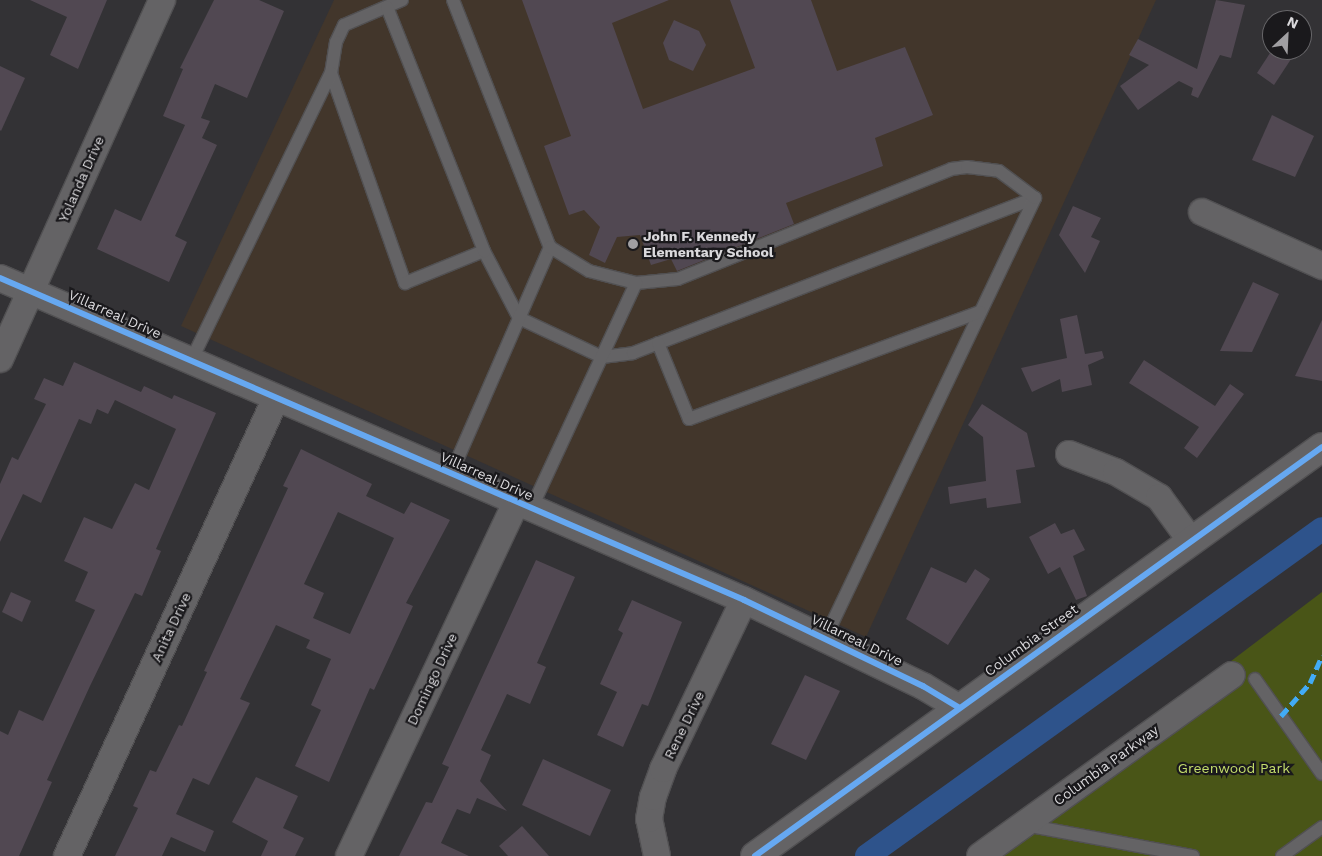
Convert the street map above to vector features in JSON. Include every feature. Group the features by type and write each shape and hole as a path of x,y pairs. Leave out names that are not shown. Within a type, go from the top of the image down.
{"street":[{"name":"Yolanda Drive","path":"0,358 162,0"},
{"path":"1202,212 1322,266"},
{"name":"Villarreal Drive","path":"0,278 744,600 923,686 958,707"},
{"name":"Anita Drive","path":"67,856 276,398"},
{"name":"Columbia Street","path":"756,856 958,707 1322,447"},
{"path":"1069,454 1124,476 1159,497 1191,541"},
{"name":"Domingo Drive","path":"349,856 524,506"},
{"name":"Rene Drive","path":"657,856 649,819 662,768 744,600"},
{"name":"Columbia Parkway","path":"980,856 1243,677"}],"lane":[{"path":"191,361 331,74 336,42 344,25 402,0"},
{"path":"453,0 550,247 589,271 636,283 678,279 951,169 967,167 999,171 1035,198"},
{"path":"387,6 484,251 519,318 602,356 633,353 1035,198"},
{"path":"331,74 405,283 484,251"},
{"path":"825,639 1035,198"},
{"path":"451,474 550,247"},
{"path":"524,506 602,356 636,283"},
{"path":"658,343 689,419 980,312"},
{"path":"1243,677 1322,774"},
{"path":"1023,825 1193,856"},
{"path":"1282,856 1322,827"}],"shaded area":[{"name":"John F. Kennedy Elementary School","path":"334,0 1156,0 866,637 181,326"}],"green space":[{"name":"Greenwood Park","path":"1322,592 1322,856 974,856"}],"building":[{"path":"30,0 107,0 78,69 50,55 67,17"},
{"path":"214,0 259,0 284,11 247,98 215,84 201,118 210,121 202,138 217,145 175,236 187,242 169,282 97,249 115,209 141,221 185,125 163,116 183,69 180,68"},
{"path":"522,0 669,0 612,23 643,109 755,68 730,0 811,0 837,71 905,47 933,115 875,138 883,166 786,203 794,224 677,271 671,259 651,265 640,235 617,237 605,263 589,255 600,227 584,210 569,215 544,146 571,136"},
{"path":"1216,0 1245,5 1231,58 1220,55 1198,98 1191,95 1193,88 1179,81 1138,110 1120,86 1149,65 1129,55 1138,39 1197,69"},
{"path":"674,20 699,31 706,45 693,71 669,60 663,43"},
{"path":"1265,60 1290,60 1274,85 1257,73"},
{"path":"0,66 25,78 1,131 0,130"},
{"path":"1272,115 1314,136 1295,177 1252,160"},
{"path":"1073,206 1101,218 1091,237 1100,241 1085,273 1059,235"},
{"path":"1253,282 1279,294 1252,352 1220,351"},
{"path":"1077,315 1085,354 1102,351 1104,358 1088,365 1092,385 1062,392 1060,379 1032,392 1021,368 1067,358 1060,319"},
{"path":"1322,320 1322,381 1295,376"},
{"path":"1144,360 1215,406 1230,384 1244,394 1197,458 1184,448 1199,427 1129,383"},
{"path":"74,362 141,392 144,386 172,399 174,395 216,413 156,549 161,551 142,596 135,593 90,686 47,780 52,782 19,856 0,856 0,731 8,735 19,710 43,721 95,610 75,601 88,572 64,561 84,517 112,529 135,483 149,490 176,429 115,400 108,414 97,409 91,424 79,419 41,503 23,494 0,542 0,484 12,457 18,460 46,404 34,399 44,378 63,386"},
{"path":"982,404 1027,433 1035,467 1016,470 1021,503 987,508 986,498 950,504 948,487 986,481 983,437 968,425"},
{"path":"301,449 372,484 366,496 404,514 411,502 450,520 406,603 413,606 374,690 370,688 329,782 295,766 321,710 311,705 331,659 306,648 310,640 276,625 240,699 250,703 209,785 193,778 176,814 214,831 205,852 171,837 162,856 115,856 138,808 133,806 150,770 156,772 179,725 182,726 207,672 204,671 288,488 283,486","holes":["338,512 394,538 350,634 313,618 324,593 304,584"]},
{"path":"1055,523 1061,534 1074,529 1085,550 1073,556 1087,596 1076,600 1060,567 1048,574 1029,537"},
{"path":"536,560 575,577 537,663 546,667 530,704 507,694 481,750 491,755 480,781 507,811 477,798 470,814 457,809 441,843 469,856 399,856 426,802 432,803 449,767 442,764"},
{"path":"931,567 966,583 975,569 990,579 948,645 906,619"},
{"path":"11,592 31,601 22,622 2,612"},
{"path":"632,600 682,622 648,706 642,704 623,747 597,735 617,692 600,684 623,633 618,630"},
{"path":"805,675 840,691 806,760 771,744"},
{"path":"543,759 611,790 590,836 522,805"},
{"path":"256,777 298,796 283,828 304,838 295,856 261,856 268,841 232,822"},
{"path":"522,826 549,856 508,856 499,846"}],"waterway":[{"path":"867,856 1322,529"}],"marked path":[{"path":"1281,716 1310,683 1322,656"}],"cycle path":[{"path":"0,278 744,600 923,686 958,707"},
{"path":"755,856 1322,447"}],"place":[{"name":"John F. Kennedy Elementary School","path":"633,244"}]}
